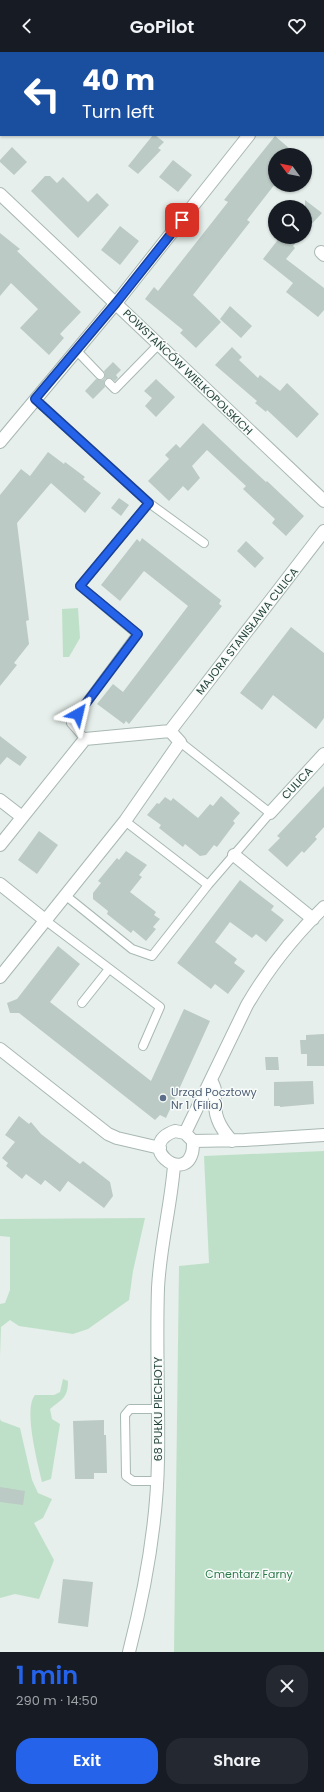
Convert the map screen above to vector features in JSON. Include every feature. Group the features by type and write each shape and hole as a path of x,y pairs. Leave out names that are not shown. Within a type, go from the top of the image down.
{"street":[{"path":"0,442 116,303 248,136"},
{"name":"POWSTAŃCÓW WIELKOPOLSKICH","path":"0,194 324,501"},
{"name":"MAJORA STANISŁAWA CULICA","path":"170,731 324,531"},
{"path":"0,845 85,739 170,731 180,742 125,820 0,977"},
{"name":"CULICA","path":"270,813 324,754"},
{"path":"0,800 22,817"},
{"path":"234,856 320,914 289,945 259,985 247,1005 211,1080 189,1137 192,1154 188,1160 182,1164 174,1165 167,1162 162,1156 160,1148 162,1140 167,1134 175,1131 189,1137 232,1141 324,1135"},
{"path":"0,884 45,920"},
{"path":"0,1049 108,1134 117,1138 160,1148"},
{"path":"211,1080 216,1091 215,1103 217,1118 221,1128 232,1141"},
{"name":"68 PUŁKU PIECHOTY","path":"129,1652 148,1567 156,1481 158,1409 158,1287 164,1227 173,1185 174,1165"}],"lane":[{"path":"108,383 115,389 159,344"},
{"path":"76,350 100,375"},
{"path":"35,399 149,503 204,543"},
{"path":"85,739 71,723 138,634 80,586 149,503"},
{"path":"65,895 132,950 152,956 208,885 270,813 180,742"},
{"path":"125,820 208,885"},
{"path":"45,920 160,1007 143,1046"},
{"path":"82,1003 109,969"},
{"path":"156,1481 133,1481 126,1476 125,1415 130,1409 158,1409"}],"green space":[{"path":"78,608 80,638 69,657 63,657 62,609"},
{"name":"Cmentarz Farny","path":"324,1151 324,1652 174,1652 179,1266 209,1263 204,1156"},
{"path":"145,1218 133,1271 129,1300 88,1329 73,1334 19,1326 10,1320 1,1327 0,1356 0,1304 5,1303 10,1290 10,1237 0,1236 0,1219"},
{"path":"63,1379 68,1381 68,1387 64,1398 50,1409 52,1419 60,1424 51,1479 42,1482 32,1437 30,1412 32,1402 35,1395 54,1395 60,1392"},
{"path":"0,1419 1,1421 20,1428 32,1480 38,1493 52,1499 43,1518 34,1523 54,1560 39,1599 15,1594 0,1598"}],"building":[{"path":"152,136 156,136 164,142 158,148 161,150 138,174 128,166"},
{"path":"275,136 289,148 268,148 269,192 247,220 250,222 193,295 221,322 196,348 180,333 183,330 145,299 154,287 158,291 228,202 224,200"},
{"path":"12,147 27,162 14,175 0,162 0,160"},
{"path":"173,160 192,175 178,192 159,177"},
{"path":"45,176 50,176 57,183 63,177 88,202 97,193 109,205 78,238 31,191"},
{"path":"312,205 322,213 312,224"},
{"path":"120,226 139,241 120,265 101,250"},
{"path":"0,233 20,249 17,251 81,312 60,334 64,338 49,355 20,328 38,309 11,283 0,296"},
{"path":"275,244 295,244 293,246 295,248 286,259 324,288 324,310 318,317 286,292 293,283 263,259"},
{"path":"230,306 252,326 241,338 220,319"},
{"path":"232,347 242,357 239,360 258,378 260,375 280,391 287,383 319,414 297,438 267,410 266,412 255,403 257,401 215,365"},
{"path":"113,362 121,370 116,375 118,378 115,381 110,378 105,379 105,387 93,399 85,391 96,379 104,379 104,371"},
{"path":"156,379 175,397 156,417 145,406 152,398 144,391"},
{"path":"203,423 304,516 286,536 272,523 275,519 243,489 246,486 207,450 192,466 200,478 188,491 183,486 169,501 148,481 169,459 165,455 176,444 180,448"},
{"path":"48,452 64,464 65,462 85,477 83,479 101,493 85,513 51,483 17,523 29,620 26,621 29,644 14,663 17,665 0,686 0,495 21,469 30,476"},
{"path":"119,498 129,505 121,516 111,508"},
{"path":"142,538 221,600 219,604 222,606 129,724 126,721 124,724 97,704 113,684 123,692 188,606 144,571 120,601 101,585 137,539 140,542"},
{"path":"246,541 264,558 255,568 237,551"},
{"path":"291,627 324,653 324,718 316,729 273,695 262,710 240,693"},
{"path":"0,736 27,757 20,766 7,757 0,765"},
{"path":"324,786 324,827 315,837 317,839 304,853 302,851 287,867 268,850 280,838 277,836"},
{"path":"221,796 240,813 233,821 235,823 217,847 214,845 206,855 200,856 185,844 183,847 159,828 161,825 147,815 157,803 159,804 165,797 171,801 173,798 198,818 210,804 213,806"},
{"path":"39,831 58,845 37,874 18,860"},
{"path":"126,851 147,865 139,875 142,877 130,892 156,912 154,915 160,919 153,927 156,929 146,941 133,930 131,933 107,914 108,911 93,899 93,893 101,883 98,881 117,858 119,860"},
{"path":"240,880 274,906 271,910 284,920 266,942 256,934 252,938 230,922 215,942 237,959 234,963 245,971 228,994 215,984 211,989 177,963"},
{"path":"58,946 80,964 50,1002 151,1081 184,1009 210,1021 166,1118 160,1115 155,1120 19,1013 10,1013 7,1003 17,999"},
{"path":"324,1034 324,1066 307,1066 307,1054 301,1054 300,1040 306,1040 306,1035"},
{"path":"265,1057 278,1057 279,1070 266,1070"},
{"path":"313,1081 314,1104 280,1107 274,1106 274,1082"},
{"path":"19,1116 29,1124 31,1122 41,1134 80,1164 83,1161 110,1182 113,1196 104,1208 68,1181 60,1192 45,1180 41,1185 26,1174 22,1179 6,1166 8,1163 2,1158 15,1142 5,1135"},
{"path":"104,1420 107,1473 94,1473 94,1479 75,1479 73,1421"},
{"path":"0,1487 25,1491 23,1505 0,1502"},
{"path":"63,1579 93,1582 88,1627 58,1623"}],"place":[{"name":"Urząd Pocztowy Nr 1 (Filia)","path":"163,1098"}],"route":[{"path":"78,714 138,634 80,586 149,503 35,399 116,303 182,220"}]}
